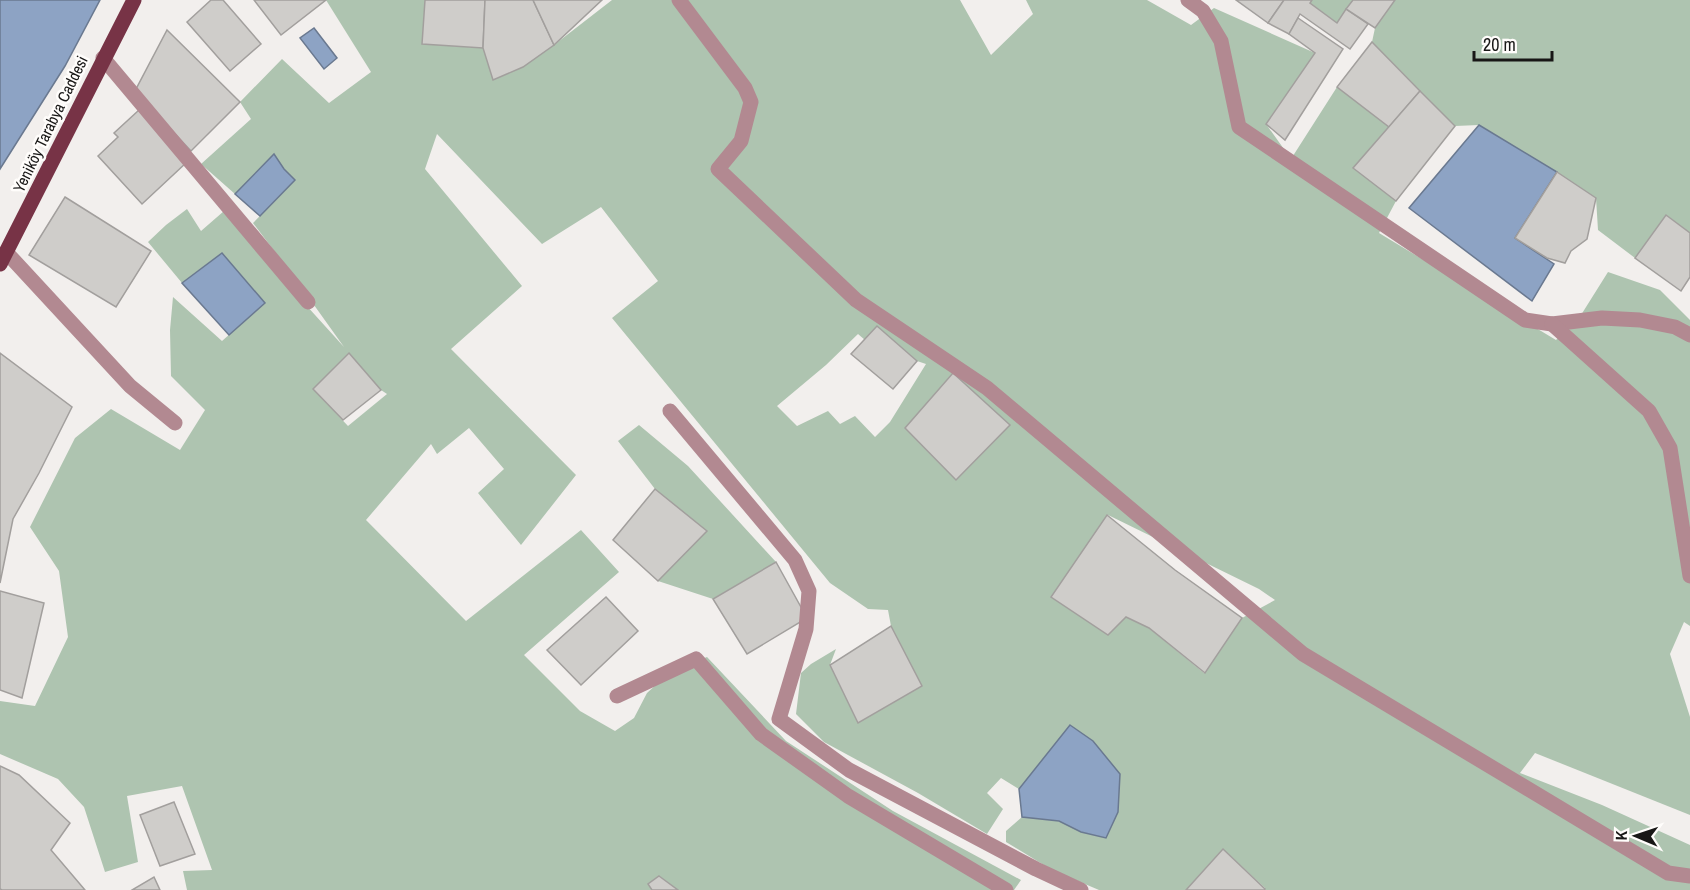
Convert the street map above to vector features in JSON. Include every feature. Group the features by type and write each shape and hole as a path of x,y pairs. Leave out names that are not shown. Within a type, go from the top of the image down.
{"main road":[{"name":"Yeniköy Tarabya Caddesi","path":"3,258 134,0"}],"street":[{"path":"678,0 745,88 752,102 741,141 718,169 856,300 987,388 1303,654 1668,873 1690,876"},
{"path":"1188,0 1203,11 1221,41 1239,127 1525,320 1552,324 1602,318 1640,320 1675,327 1690,335"},
{"path":"103,58 308,302"},
{"path":"3,258 129,386 175,423"},
{"path":"1552,324 1649,411 1670,448 1690,576"},
{"path":"670,411 795,560 809,591 806,629 779,719 849,770 1036,869 1081,890"},
{"path":"617,696 696,659 761,734 848,796 1006,890"}],"green space":[{"path":"326,0 425,0 422,44 483,48 493,79 554,45 612,0 960,0 991,55 1033,14 1026,0 1147,0 1191,25 1214,8 1315,53 1266,124 1291,159 1337,87 1389,127 1354,168 1396,201 1379,233 1556,340 1581,315 1608,272 1660,290 1690,320 1690,626 1684,622 1670,654 1690,717 1690,815 1535,753 1520,773 1602,805 1690,845 1690,890 1264,890 1265,888 1223,849 1186,890 1099,890 1052,870 1006,842 1006,831 1022,817 1059,821 1081,832 1106,838 1071,725 1019,789 1001,778 987,793 1003,809 987,834 824,742 796,714 801,673 836,649 830,665 858,723 922,686 891,626 888,610 868,609 830,583 612,318 658,281 601,207 542,244 437,134 425,169 522,286 451,349 576,475 521,545 478,493 504,469 469,428 437,454 431,444 366,520 466,621 581,530 619,572 524,655 580,711 615,731 634,718 647,693 671,671 707,657 786,741 893,811 1021,880 1014,890 678,890 659,876 648,884 652,890 187,890 183,871 212,870 182,786 127,796 138,862 105,872 84,807 58,779 0,754 0,701 35,706 68,637 59,571 30,527 75,438 111,409 180,450 205,410 171,376 170,330 173,297 222,341 265,303 222,253 182,283 148,242 187,209 201,231 224,211 344,347 253,223 295,180 274,155 235,194 201,164 251,119 240,102 282,59 329,103 371,72","holes":["877,326 917,361 926,364 890,422 875,437 855,416 840,424 828,411 797,426 777,406 826,365 858,334 865,340","349,353 387,394 348,426 313,389","953,373 1010,425 956,480 905,428","1108,515 1259,589 1275,600 1242,618 1204,673 1149,628 1126,617 1108,635 1051,597"]},
{"path":"1312,0 1353,0 1337,23 1310,3"},
{"path":"1395,0 1690,0 1690,233 1666,215 1635,258 1598,230 1596,198 1479,125 1455,126 1372,42 1375,28"},
{"path":"639,425 688,466 776,562 713,599 658,581 706,531 655,489 618,441"}],"water":[{"path":"0,0 100,0 65,66 0,169"},
{"path":"314,28 337,58 324,69 300,38"},
{"path":"1479,125 1557,172 1515,238 1554,264 1532,301 1409,208"},
{"path":"274,154 295,180 260,216 235,194"},
{"path":"222,253 265,303 229,335 182,283"},
{"path":"1070,725 1093,741 1120,774 1118,812 1106,838 1081,832 1059,821 1022,817 1019,789"}],"building":[{"path":"211,0 223,0 261,44 230,71 187,22"},
{"path":"254,0 326,0 281,35"},
{"path":"425,0 485,0 483,48 422,44"},
{"path":"485,0 533,0 554,45 523,67 493,80 483,48"},
{"path":"533,0 602,0 554,45"},
{"path":"1236,0 1284,0 1268,23"},
{"path":"1284,0 1312,0 1310,3 1337,23 1346,9 1368,24 1350,49 1300,14 1289,34 1268,23"},
{"path":"1353,0 1395,0 1375,28 1346,9"},
{"path":"1298,18 1343,49 1285,140 1266,124 1315,53 1289,34"},
{"path":"167,30 240,102 191,151 135,91"},
{"path":"1372,42 1420,91 1389,127 1337,87"},
{"path":"1420,91 1455,126 1396,201 1353,168"},
{"path":"139,110 187,162 142,204 98,156 118,137 114,133"},
{"path":"1557,172 1596,198 1587,239 1571,251 1565,263 1547,258 1515,238"},
{"path":"65,197 151,251 116,307 29,255"},
{"path":"1666,215 1690,233 1690,277 1681,291 1635,258"},
{"path":"877,326 917,361 893,389 851,354"},
{"path":"0,353 72,407 13,519 0,583"},
{"path":"349,353 381,390 343,420 313,389"},
{"path":"953,373 1010,425 956,480 905,428"},
{"path":"655,489 707,531 658,581 613,540"},
{"path":"1107,515 1175,570 1242,618 1205,673 1149,628 1126,617 1108,635 1051,597"},
{"path":"776,562 807,618 747,654 713,599"},
{"path":"0,591 44,603 22,698 0,690"},
{"path":"606,597 638,631 581,685 547,650"},
{"path":"891,626 922,686 858,723 830,665"},
{"path":"0,766 19,775 70,823 51,850 85,890 0,889"},
{"path":"174,802 195,854 160,866 140,815"},
{"path":"1223,849 1265,889 1186,890"},
{"path":"659,876 678,890 652,890 648,884"},
{"path":"154,877 160,890 132,890"}]}
